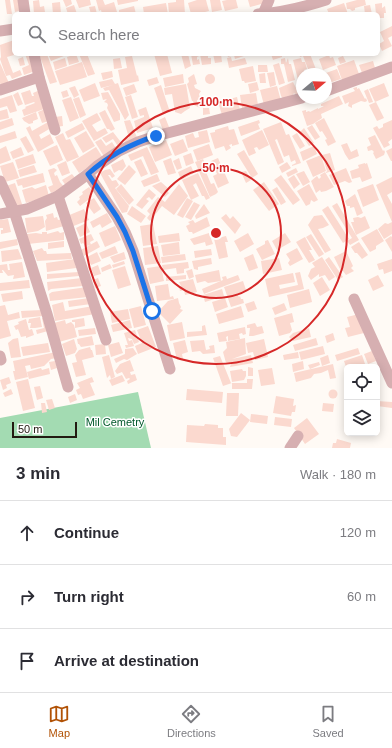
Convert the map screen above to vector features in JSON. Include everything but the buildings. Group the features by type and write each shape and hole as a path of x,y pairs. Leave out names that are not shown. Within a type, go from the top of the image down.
{"street":[{"path":"23,0 25,12"},
{"path":"264,12 269,0"},
{"path":"275,12 306,7 326,0"},
{"path":"0,31 12,30"},
{"path":"34,56 39,77 55,130"},
{"path":"332,89 392,67"},
{"path":"0,90 39,77"},
{"path":"0,214 27,209 58,196 119,151 138,142 296,100"},
{"path":"88,174 117,217 133,251 170,369"},
{"path":"0,181 14,211 47,314 68,387"},
{"path":"58,196 106,340"},
{"path":"354,299 392,383"},
{"path":"290,448 298,436"}],"green space":[{"name":"Mil Cemetry","path":"138,392 151,448 0,448 0,418"}],"route":[{"path":"152,311 133,251 125,232 117,217 88,174 119,151 138,142 156,136"}]}
